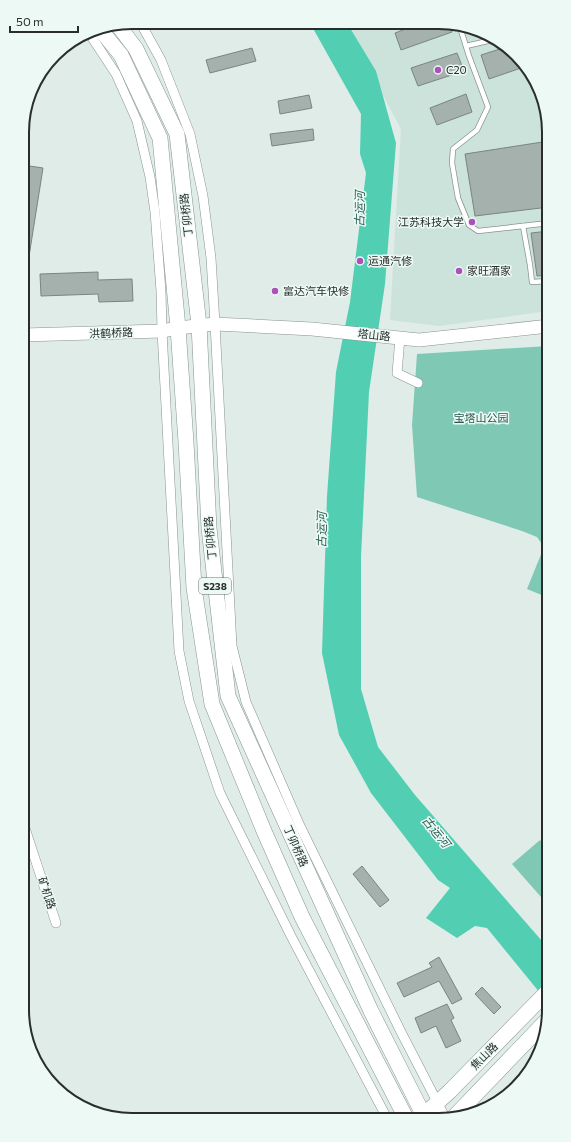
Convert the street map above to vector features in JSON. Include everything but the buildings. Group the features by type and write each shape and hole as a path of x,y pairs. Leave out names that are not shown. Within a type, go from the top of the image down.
{"main road":[{"name":"丁卯桥路","path":"122,30 136,49 178,134 198,325 209,528 228,696 371,1011 421,1113"},
{"name":"丁卯桥路","path":"103,33 121,55 160,138 178,328 194,588 212,704 264,831 302,917 403,1113"},
{"name":"焦山路","path":"428,1113 542,997"},
{"name":"焦山路","path":"460,1111 540,1028"}],"street":[{"path":"144,29 161,60 190,134 203,196 211,258 216,324 232,646 246,702 300,826 401,1032 443,1113"},
{"path":"91,38 116,74 137,121 150,177 155,212 160,291 179,651 190,701 220,793 291,936 384,1113"},
{"name":"塔山路","path":"198,325 216,324 312,329 419,340 542,327"},
{"name":"洪鹤桥路","path":"29,335 162,331 198,325"},
{"path":"400,338 397,373 418,383"},
{"name":"矿机路","path":"29,840 56,923"}],"lane":[{"path":"461,32 488,107 477,130 453,149 452,163 458,198 468,225 478,231 542,224"},
{"path":"466,46 487,41"},
{"path":"523,226 532,282 542,281"}],"shaded area":[{"name":"江苏科技大学","path":"347,29 439,29 459,31 472,34 496,46 517,64 525,75 537,99 541,118 542,312 439,326 390,320 401,129"}],"green space":[{"name":"宝塔山公园","path":"542,346 542,544 537,537 522,531 417,497 412,425 417,354"},
{"name":"宝塔山公园","path":"542,552 542,595 527,589"},
{"path":"540,840 542,842 542,898 512,864"}],"water":[{"name":"古运河","path":"313,29 351,29 376,71 396,143 385,284 369,392 361,557 361,689 378,747 415,795 542,941 542,995 487,928 475,926 457,938 426,918 450,888 438,880 371,793 339,735 322,653 327,496 336,372 350,302 366,173 360,154 361,114"}],"place":[{"name":"C20","path":"438,70"},
{"name":"江苏科技大学","path":"472,222"},
{"name":"运通汽修","path":"360,261"},
{"name":"家旺酒家","path":"459,271"},
{"name":"富达汽车快修","path":"275,291"}]}
